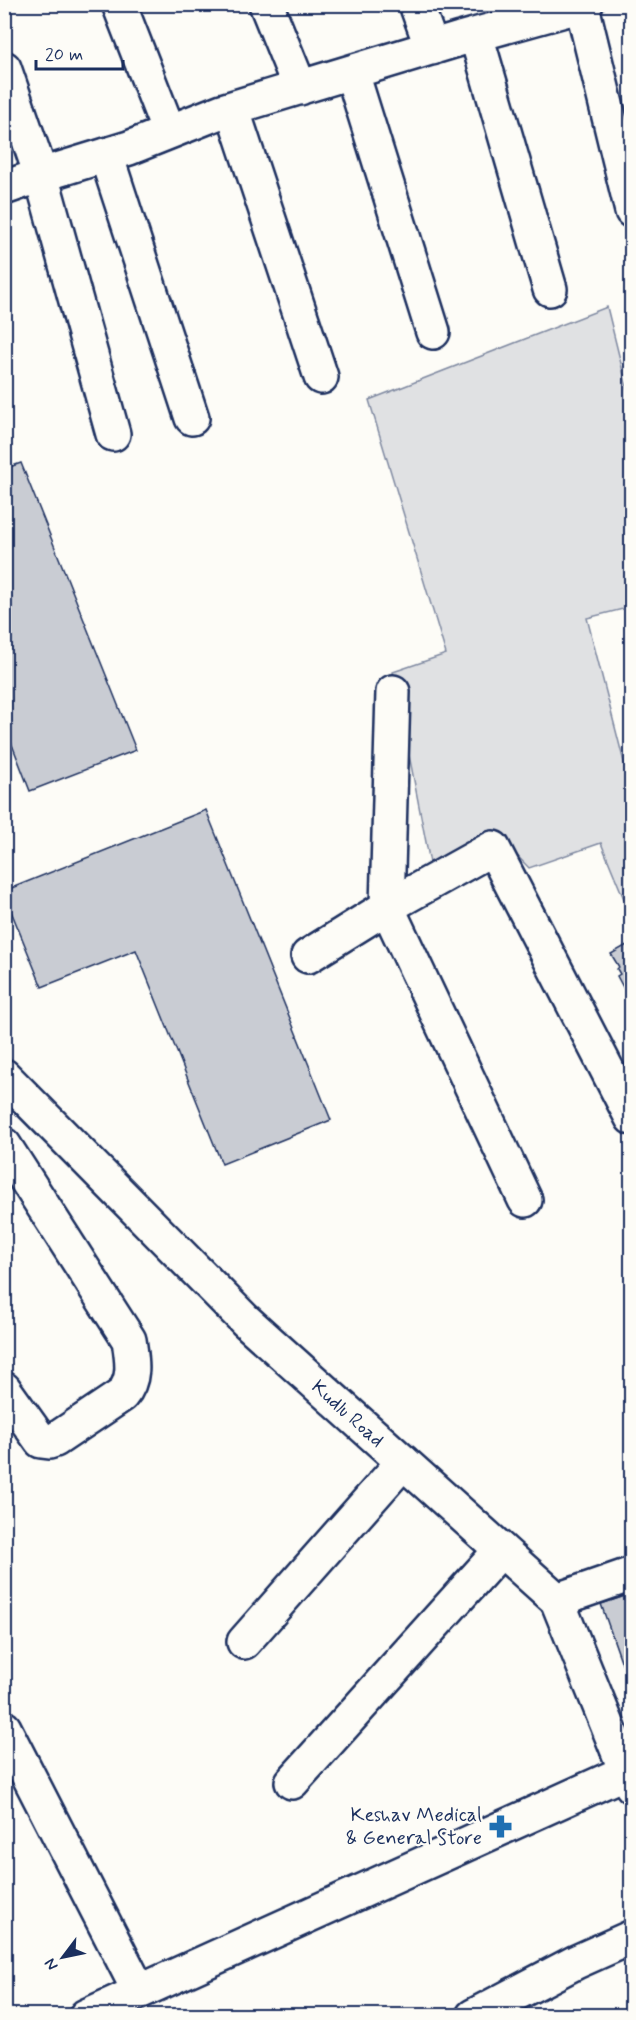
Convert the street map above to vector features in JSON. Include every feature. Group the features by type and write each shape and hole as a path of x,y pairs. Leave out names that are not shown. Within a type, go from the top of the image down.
{"street":[{"path":"119,4 169,132"},
{"path":"266,4 300,88"},
{"path":"416,4 432,48"},
{"path":"4,188 106,155 232,108 476,34 584,5 632,211"},
{"path":"476,34 550,289"},
{"path":"4,68 40,175 113,434"},
{"path":"352,73 433,332"},
{"path":"232,108 321,377"},
{"path":"106,155 192,418"},
{"path":"393,692 387,907 525,1200"},
{"path":"308,956 387,907 492,848 632,1118"},
{"name":"Kudlu Road","path":"4,1076 245,1320 557,1600 630,1775"},
{"path":"4,1145 129,1340 132,1374 130,1386 122,1395 49,1442 41,1441 4,1389"},
{"path":"244,1642 403,1462"},
{"path":"292,1782 501,1550"},
{"path":"557,1600 632,1574"},
{"path":"4,1728 139,1991"},
{"path":"86,2016 630,1775"},
{"path":"473,2016 576,1962 632,1937"}],"shaded area":[{"path":"607,307 631,404 631,607 587,618 631,783 631,916 601,843 529,868 496,834 430,863 393,672 446,654 369,400"}],"building":[{"path":"21,463 136,750 30,791 4,724 4,469"},
{"path":"206,810 331,1120 222,1164 136,950 42,987 4,894 4,891"},
{"path":"632,942 632,995 628,989 625,991 617,976 620,974 617,969 619,967 611,954"},
{"path":"628,1595 632,1605 632,1667 624,1669 601,1604"}],"place":[{"name":"Keshav Medical & General Store","path":"500,1826"}]}
